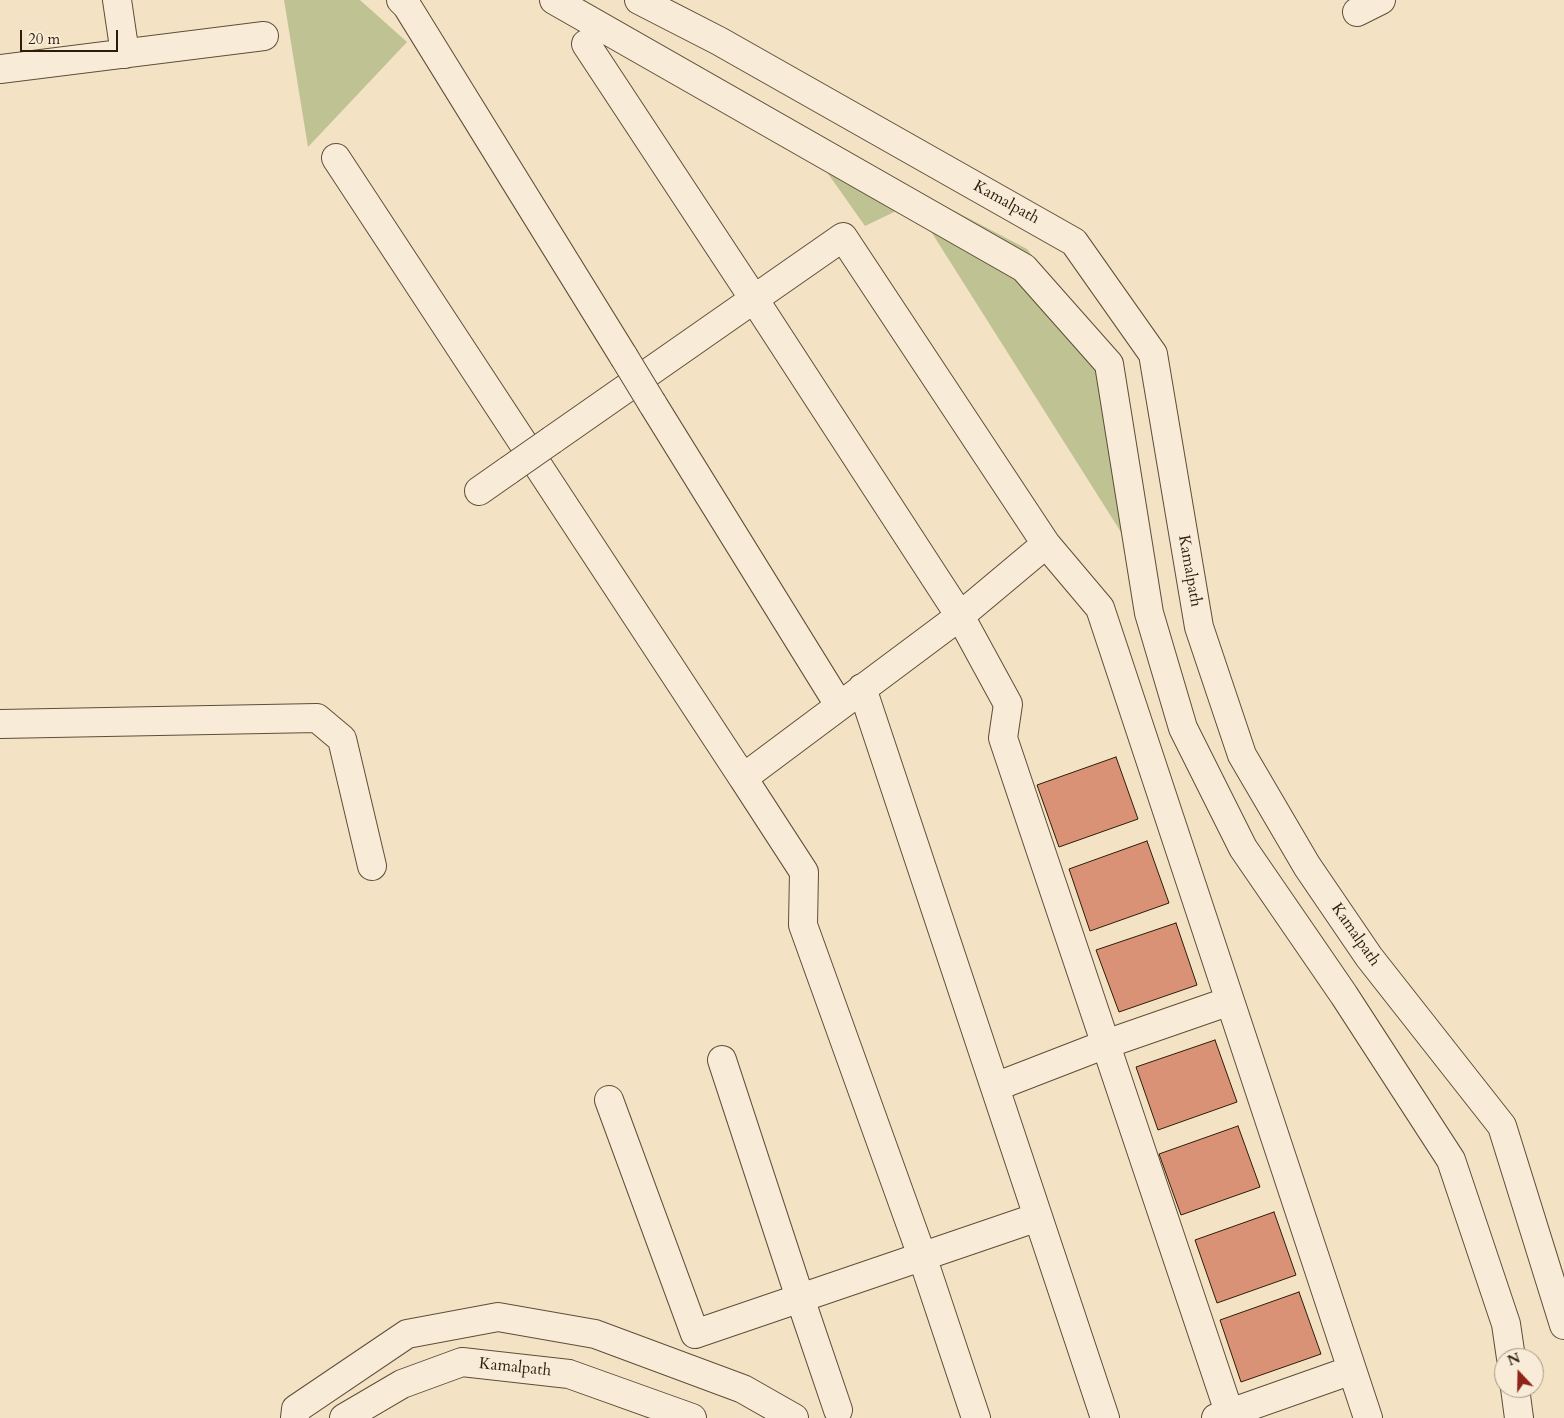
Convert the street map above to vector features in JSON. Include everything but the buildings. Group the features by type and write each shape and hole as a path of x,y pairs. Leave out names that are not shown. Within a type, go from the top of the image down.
{"street":[{"path":"117,0 125,54"},
{"path":"401,0 412,14 839,705"},
{"path":"554,0 1024,268 1110,364 1149,613 1183,728 1243,848 1344,995 1451,1160 1506,1324 1509,1348"},
{"name":"Kamalpath","path":"639,0 719,42 1074,242 1153,354 1199,627 1242,755 1308,866 1369,957 1502,1126 1564,1325"},
{"path":"1357,12 1381,0"},
{"path":"0,69 264,36"},
{"path":"586,44 960,616 1008,704 1003,738 1106,1044 1226,1416 1352,1370"},
{"path":"336,158 804,872 803,925 922,1256 976,1418"},
{"path":"479,491 843,237 1046,544 1100,608 1368,1418"},
{"path":"743,778 960,616 1046,544"},
{"path":"862,688 1105,1418"},
{"path":"0,724 318,718 342,739 372,866"},
{"path":"995,1087 1106,1044 1230,1000"},
{"path":"722,1060 838,1410"},
{"path":"608,1100 694,1334 1038,1217"},
{"path":"295,1418 296,1409 407,1334 498,1317 595,1334 743,1388 794,1418"},
{"name":"Kamalpath","path":"344,1418 402,1384 462,1362 568,1374 692,1418"},
{"path":"1516,1398 1519,1418"}],"green space":[{"path":"284,0 360,0 407,42 308,147"},
{"path":"795,127 1027,249 1107,357 1150,578 913,203 865,226"}]}
